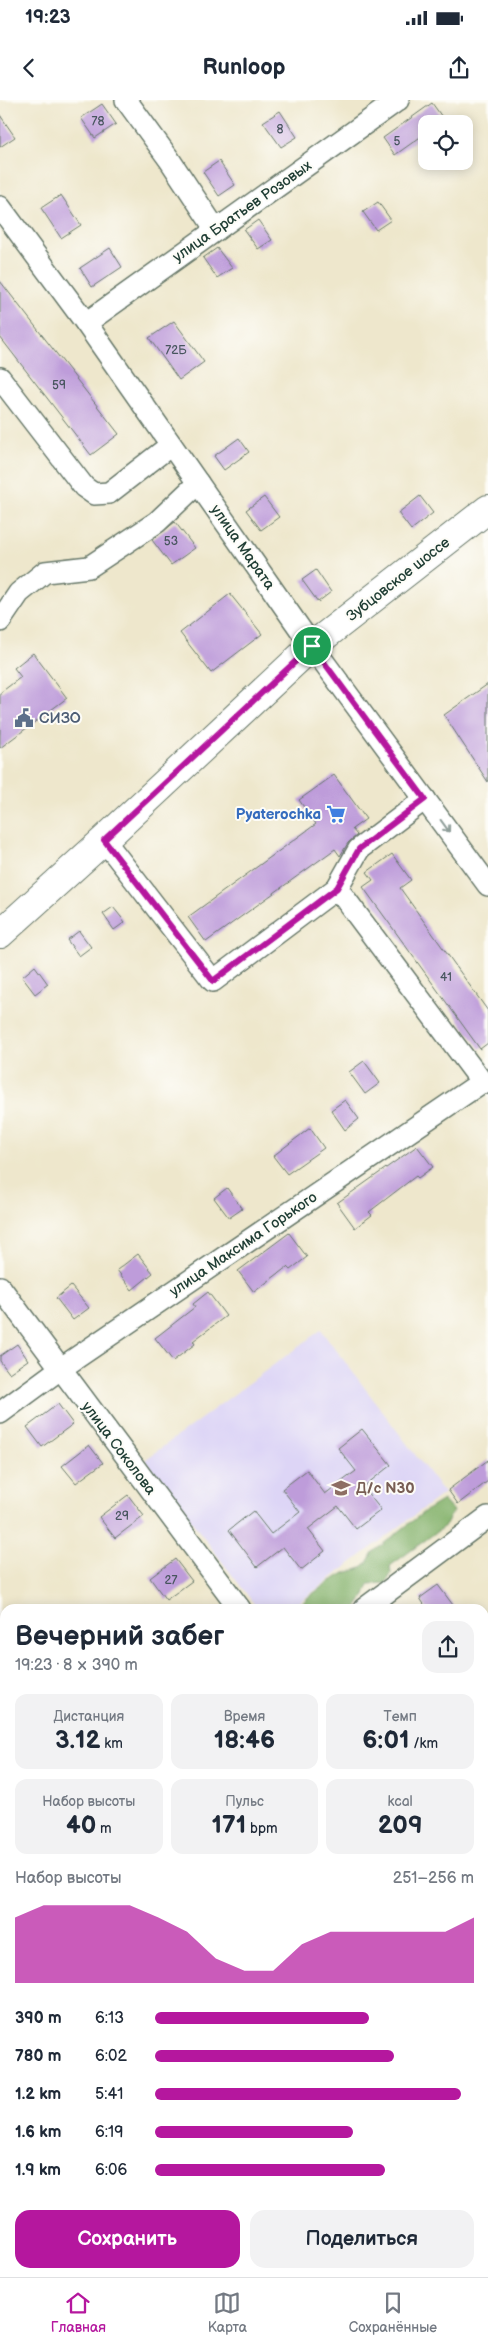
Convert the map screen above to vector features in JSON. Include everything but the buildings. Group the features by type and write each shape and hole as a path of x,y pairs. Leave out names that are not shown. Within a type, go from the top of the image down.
{"main road":[{"name":"Зубцовское шоссе","path":"0,934 312,646 488,510"}],"street":[{"path":"126,100 169,159 216,230"},
{"name":"улица Братьев Розовых","path":"86,323 398,100"},
{"name":"улица Марата","path":"3,217 86,323 312,646 488,885"},
{"path":"0,378 84,487 94,494 109,493 171,445"},
{"path":"0,621 19,594 45,572 89,568 157,522 198,484"},
{"path":"104,840 213,981 337,888 359,849 425,799"},
{"path":"337,888 485,1082"},
{"name":"улица Максима Горького","path":"0,1413 60,1369 485,1082"},
{"name":"улица Соколова","path":"0,1287 236,1604"},
{"path":"371,1604 488,1516"}],"shaded area":[{"path":"321,1330 444,1493 297,1604 254,1604 145,1460"}],"green space":[{"path":"443,1500 453,1511 446,1525 390,1566 391,1574 386,1583 369,1584 359,1604 302,1604 327,1583 345,1573 359,1569 367,1563 373,1552 425,1511"}],"place":[{"name":"СИЗО","path":"24,718"},
{"name":"Pyaterochka","path":"336,814"},
{"name":"Д/с N30","path":"341,1488"}],"route":[{"path":"312,646 425,799 359,849 337,888 213,981 104,840 312,646"}]}
